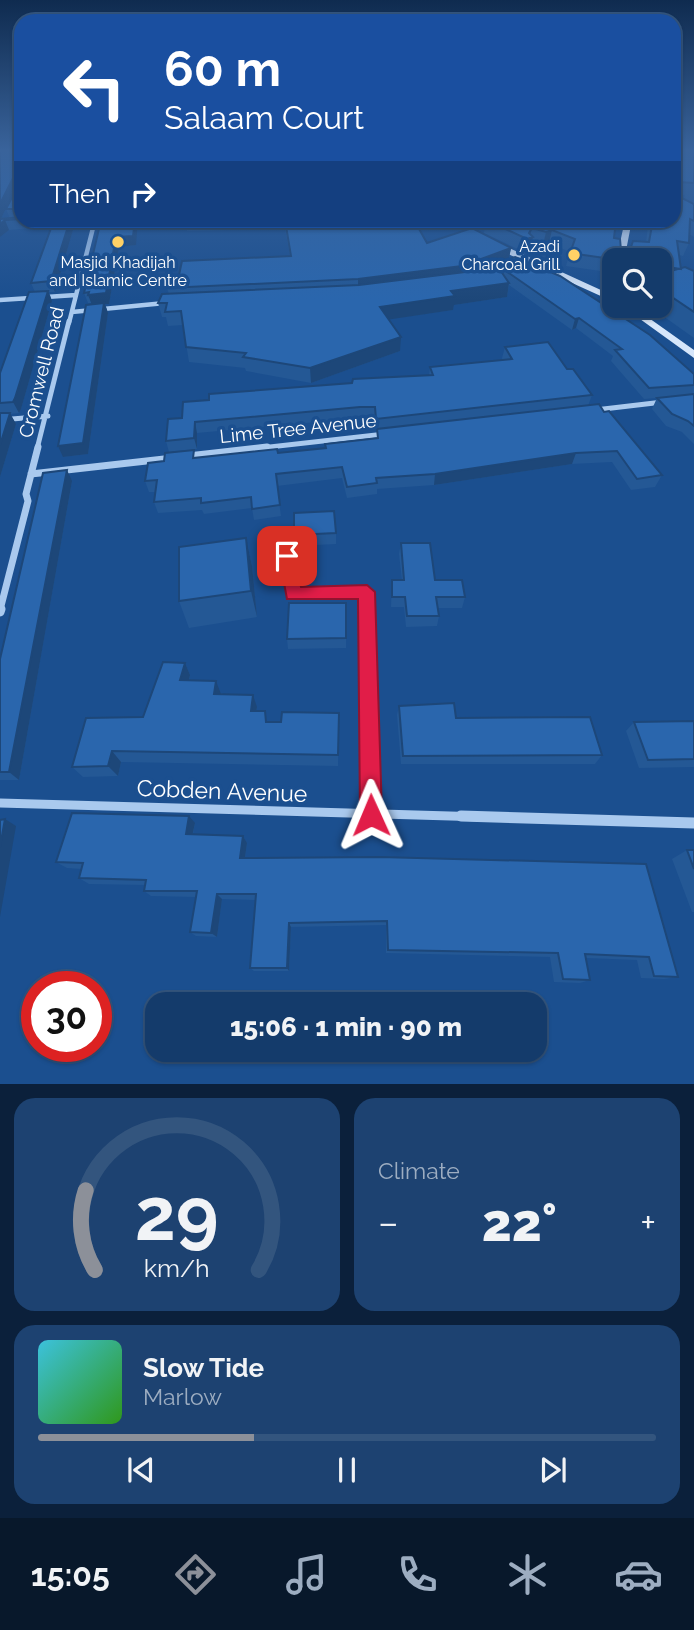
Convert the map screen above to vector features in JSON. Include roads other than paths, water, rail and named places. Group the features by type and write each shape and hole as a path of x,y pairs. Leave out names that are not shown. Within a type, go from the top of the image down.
{"street":[{"name":"Cromwell Road","path":"0,612 27,501 26,494 48,416 93,228"},
{"path":"464,228 482,239 549,268 602,287"},
{"path":"623,248 627,228"},
{"path":"513,261 524,257"},
{"path":"0,300 76,295"},
{"path":"72,312 167,303"},
{"path":"643,318 694,355"},
{"path":"581,411 678,401"},
{"path":"0,420 48,416"},
{"name":"Lime Tree Avenue","path":"31,474 389,433"},
{"path":"287,556 293,594 367,592 371,815"},
{"name":"Cobden Avenue","path":"0,803 694,823"}],"lane":[{"path":"530,245 552,254 549,268"}],"place":[{"name":"Masjid Khadijah and Islamic Centre","path":"118,242"},
{"name":"Azadi Charcoal Grill","path":"574,255"}]}
